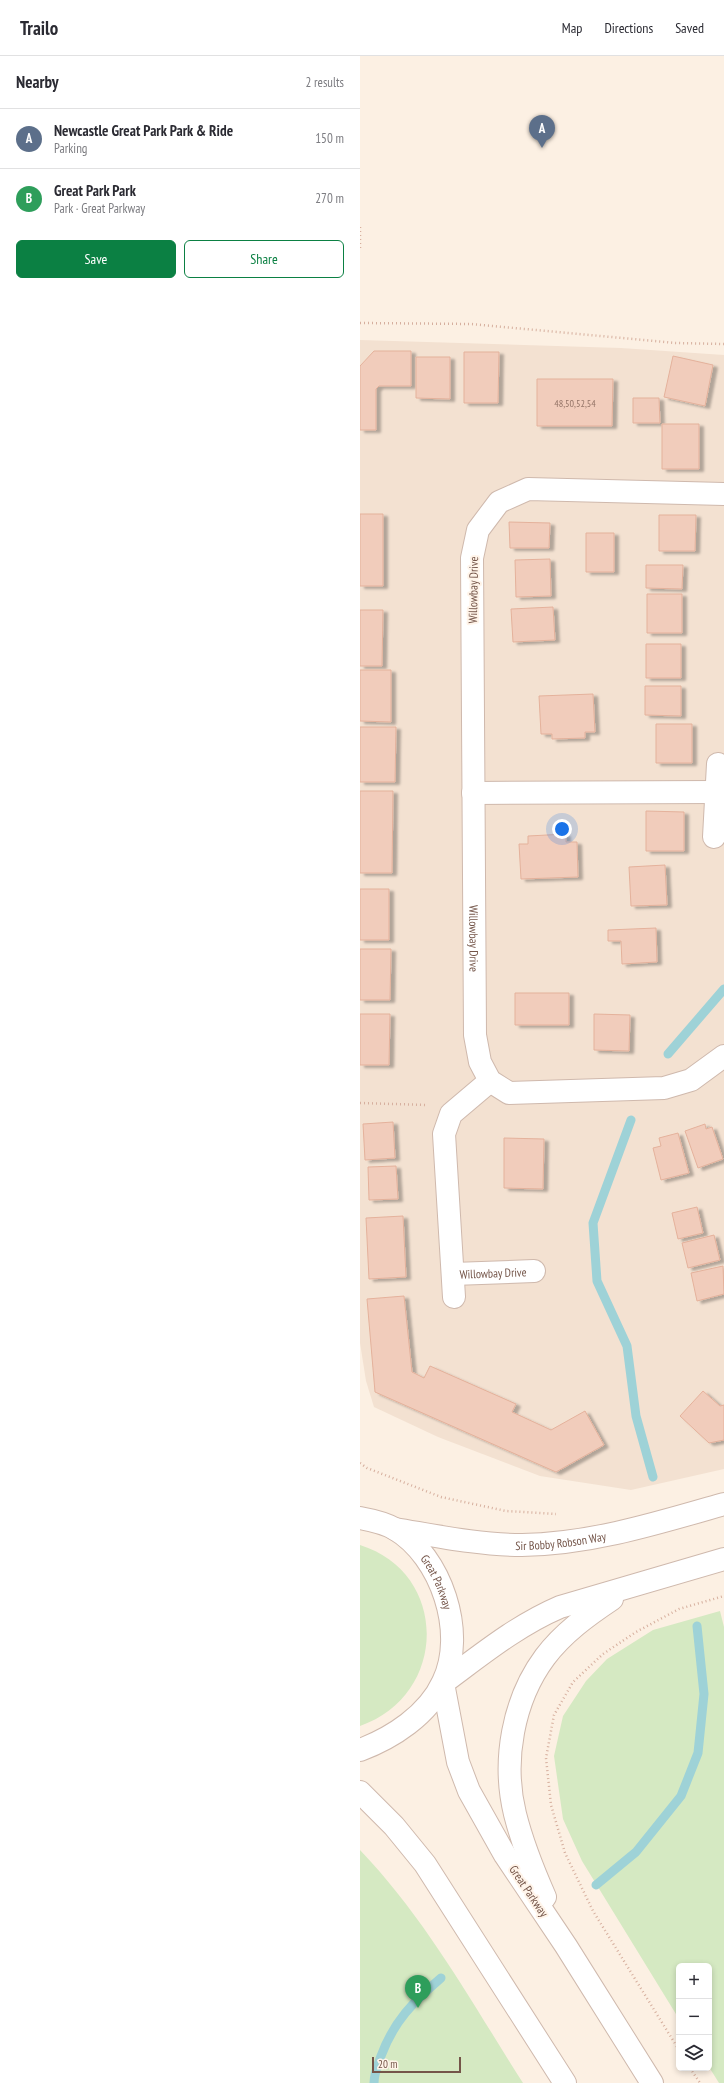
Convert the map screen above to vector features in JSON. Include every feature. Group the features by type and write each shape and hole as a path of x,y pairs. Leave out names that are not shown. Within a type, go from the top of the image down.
{"street":[{"name":"Willowbay Drive","path":"721,1065 691,1080 664,1088 509,1093 490,1081 480,1062 475,1035 472,558 478,530 499,502 528,489 724,494"},
{"path":"714,837 718,764"},
{"path":"473,793 717,792"},
{"name":"Willowbay Drive","path":"454,1297 444,1134 451,1114 490,1081"},
{"name":"Willowbay Drive","path":"452,1274 534,1271"},
{"name":"Sir Bobby Robson Way","path":"395,1529 485,1544 521,1545 554,1543 652,1525 724,1504"},
{"name":"Great Parkway","path":"360,1518 395,1529 412,1543 429,1563 440,1583 448,1605 451,1650 443,1683 430,1702 410,1722 384,1740 360,1750"},
{"path":"443,1683 515,1630 537,1617 560,1607 626,1589 724,1558"},
{"path":"566,1946 528,1858 514,1813 510,1776 511,1746 518,1714 528,1685 546,1656 588,1615 626,1589"},
{"name":"Great Parkway","path":"443,1683 458,1762 469,1791 505,1855 566,1946 652,2083"},
{"path":"360,1792 394,1826 425,1864 566,2083"}],"path":[{"path":"360,225 360,248"},
{"path":"360,323 471,324 676,343 724,344"},
{"path":"360,1103 461,1106"},
{"path":"360,1463 367,1468 441,1497 506,1511 559,1515"},
{"path":"676,2045 593,1911 565,1853 551,1805 546,1758 554,1715 573,1682 603,1654 636,1632 679,1609 724,1596"},
{"path":"692,2071 700,2083"}],"shaded area":[{"path":"360,340 621,348 724,355 724,1469 631,1490 540,1476 438,1437 374,1407 366,1381 360,1343"}],"green space":[{"path":"360,1545 389,1560 410,1581 423,1607 427,1635 422,1663 410,1689 389,1711 360,1726"},
{"path":"720,1611 724,1627 724,2083 719,2083 712,2071 712,1963 676,1963 676,2014 582,1861 563,1819 554,1756 563,1716 586,1681 607,1659 653,1630"},
{"path":"360,1850 406,1904 427,1933 447,1962 523,2083 360,2083"}],"building":[{"path":"374,351 411,351 411,386 379,386 376,389 376,430 360,430 360,366"},
{"path":"464,352 499,352 498,403 464,403"},
{"path":"673,356 713,365 705,406 664,397"},
{"path":"416,357 450,357 450,399 416,398"},
{"path":"537,379 613,379 612,426 537,426"},
{"path":"633,398 659,398 660,423 633,423"},
{"path":"662,424 699,424 699,469 662,469"},
{"path":"360,514 383,514 383,586 360,586"},
{"path":"659,515 696,515 695,551 659,551"},
{"path":"509,522 550,523 549,548 510,548"},
{"path":"586,533 614,533 614,572 586,572"},
{"path":"550,559 551,596 516,597 515,560"},
{"path":"646,565 683,565 682,589 646,588"},
{"path":"647,594 682,594 682,633 647,633"},
{"path":"553,607 555,640 513,642 511,609"},
{"path":"360,610 383,610 382,666 360,666"},
{"path":"646,644 681,644 681,678 646,678"},
{"path":"360,670 391,670 391,722 360,721"},
{"path":"645,686 681,686 681,716 645,715"},
{"path":"593,694 595,732 585,732 585,738 552,739 552,734 541,734 539,696"},
{"path":"656,724 692,724 692,763 656,763"},
{"path":"360,727 396,727 395,782 360,782"},
{"path":"360,791 393,791 392,873 360,873"},
{"path":"646,811 684,812 684,851 646,851"},
{"path":"566,834 566,842 577,842 578,877 521,879 519,844 528,844 528,836"},
{"path":"665,865 667,905 631,906 629,867"},
{"path":"360,889 389,889 389,940 360,940"},
{"path":"656,928 657,962 622,964 621,941 608,941 608,930"},
{"path":"360,949 391,949 390,1000 360,1000"},
{"path":"515,993 569,993 569,1025 515,1025"},
{"path":"360,1014 390,1014 389,1065 360,1065"},
{"path":"594,1014 630,1015 629,1051 594,1050"},
{"path":"393,1122 395,1158 365,1160 363,1124"},
{"path":"705,1124 706,1129 712,1127 723,1159 698,1168 685,1131"},
{"path":"678,1133 689,1173 661,1180 653,1148 661,1146 659,1138"},
{"path":"504,1138 544,1139 543,1189 504,1188"},
{"path":"396,1166 398,1199 369,1200 368,1167"},
{"path":"697,1207 703,1233 678,1239 672,1213"},
{"path":"403,1216 406,1277 369,1279 366,1218"},
{"path":"714,1235 720,1260 688,1268 682,1243"},
{"path":"723,1266 724,1294 697,1301 691,1273"},
{"path":"404,1296 412,1372 424,1378 430,1366 516,1404 512,1412 551,1430 585,1411 604,1445 556,1472 375,1392 367,1299"},
{"path":"703,1391 720,1406 724,1405 724,1440 709,1443 680,1416"}],"waterway":[{"path":"668,1054 724,989"},
{"path":"631,1120 593,1223 597,1281 627,1346 636,1416 653,1477"},
{"path":"596,1885 636,1852 681,1796 698,1753 704,1694 697,1626"},
{"path":"374,2083 375,2072 381,2056 398,2022 413,2004 441,1978"}],"place":[{"name":"Newcastle Great Park Park & Ride","path":"542,148"},
{"name":"Great Park Park","path":"418,2008"}]}
